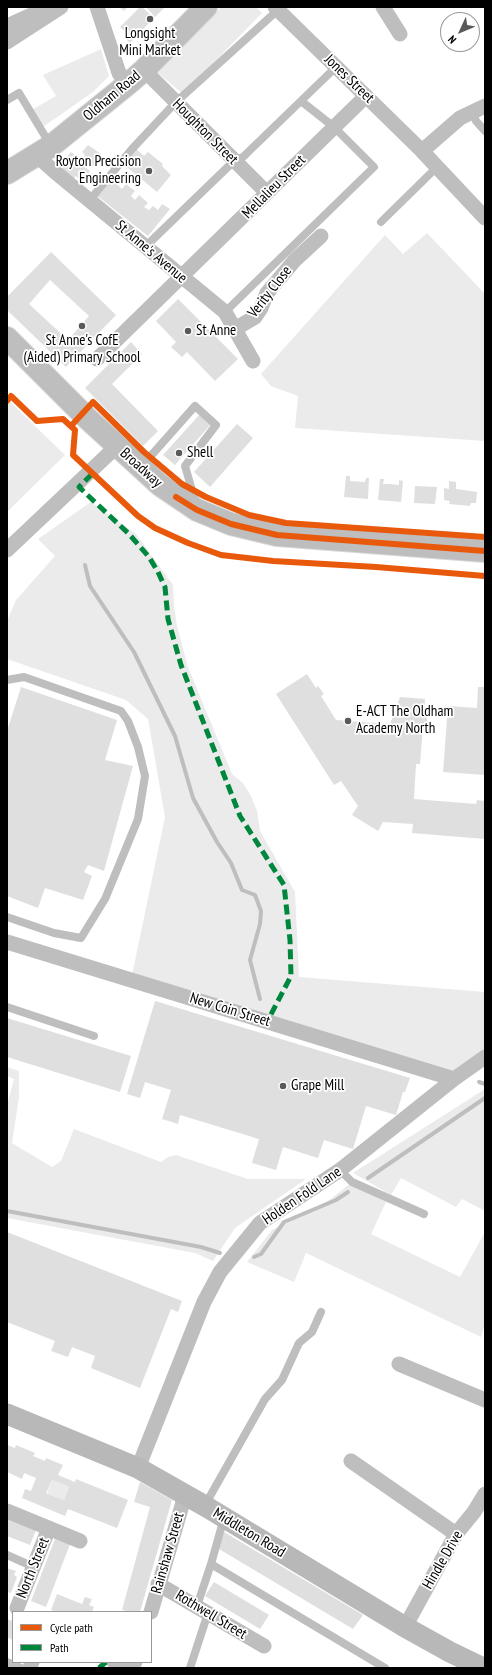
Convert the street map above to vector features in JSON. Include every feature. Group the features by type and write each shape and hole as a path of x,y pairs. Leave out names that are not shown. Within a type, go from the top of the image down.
{"main road":[{"name":"Oldham Road","path":"7,173 44,151 144,70 206,7"},
{"name":"Broadway","path":"11,345 160,485 197,510 231,524 277,535 485,551"},
{"name":"Middleton Road","path":"7,1414 138,1468 224,1517 404,1627 483,1668"}],"street":[{"path":"97,7 119,72 127,84"},
{"path":"383,7 400,34"},
{"path":"7,26 40,11 58,9"},
{"path":"7,42 58,9"},
{"name":"Jones Street","path":"283,10 336,67 422,151 485,218"},
{"name":"Houghton Street","path":"144,70 267,193"},
{"name":"Mellalieu Street","path":"97,359 366,96"},
{"path":"422,151 460,118 479,110"},
{"name":"St Anne's Avenue","path":"44,151 89,200 224,312 253,360"},
{"name":"Verity Close","path":"235,329 255,317 261,308 267,293 295,260 321,236"},
{"path":"7,550 117,446"},
{"name":"New Coin Street","path":"7,942 454,1079"},
{"name":"Holden Fold Lane","path":"138,1468 204,1302 220,1272 260,1223 340,1170 454,1079 485,1058"},
{"path":"399,1364 485,1400"},
{"path":"351,1461 456,1534"},
{"name":"Hindle Drive","path":"404,1627 456,1534 474,1512 485,1494"},
{"name":"Rainshaw Street","path":"151,1611 183,1502 187,1495"},
{"path":"7,1511 80,1541"},
{"name":"North Street","path":"17,1608 50,1528"},
{"name":"Rothwell Street","path":"158,1584 264,1646"}],"lane":[{"path":"89,200 132,149 176,102 283,10"},
{"path":"145,247 234,161 243,157 336,67"},
{"path":"7,100 18,93 44,151"},
{"path":"224,312 374,167 334,127 301,101"},
{"path":"479,110 476,121 485,131"},
{"path":"381,222 437,167"},
{"path":"141,467 195,406 216,425 185,466 197,510"},
{"path":"7,680 24,677 121,711 128,721 138,747 145,776 138,819 105,899 81,938 54,933 7,917"},
{"path":"7,1007 94,1036"},
{"path":"340,1170 352,1182 424,1214"},
{"path":"205,1506 264,1399 282,1380 299,1344 315,1328 321,1312"},
{"path":"190,1668 211,1564 224,1517"},
{"path":"7,1555 34,1567"},
{"path":"211,1564 385,1668"},
{"path":"7,1662 21,1668"}],"shaded area":[{"path":"221,7 256,7 262,13 183,94 158,73"},
{"path":"101,49 109,76 93,92 40,129 28,112 56,96 43,75"},
{"path":"427,233 485,294 485,441 295,428 298,396 271,386 261,374 385,235 403,254"},
{"path":"7,399 65,455 7,512"},
{"path":"91,502 136,534 173,585 177,626 188,667 232,774 243,783 251,796 257,811 260,831 295,892 299,977 485,992 485,1053 453,1076 132,975 165,817 148,719 126,700 7,659 7,621 16,600 55,556 38,539"},
{"path":"7,1067 19,1071 19,1097 12,1143 52,1167 61,1161 74,1129 161,1162 168,1157 176,1155 248,1179 306,1179 235,1228 213,1261 195,1253 7,1218 7,1105 14,1079 7,1076"},
{"path":"485,1089 485,1211 462,1199 456,1207 401,1178 391,1195 353,1173"},
{"path":"351,1183 386,1202 371,1234 460,1277 485,1232 485,1323 481,1337 306,1253 294,1282 247,1262 272,1230 328,1201"},
{"path":"52,1480 69,1487 64,1500 47,1493"}],"building":[{"path":"119,7 128,7 124,11"},
{"path":"140,7 142,7 154,18 130,43 124,37 127,33 120,27"},
{"path":"146,7 165,7 155,17"},
{"path":"88,145 101,154 93,166 82,159 85,155 82,152"},
{"name":"Royton Precision Engineering","path":"136,149 144,156 148,152 163,164 162,166 171,175 157,192 123,164"},
{"path":"71,152 87,164 85,167 90,171 82,182 76,176 73,179 59,166"},
{"path":"114,175 120,180 117,184 122,189 126,184 135,191 131,196 135,200 139,195 148,203 144,207 149,210 153,206 158,210 162,204 170,209 148,236 96,195"},
{"path":"51,252 116,315 66,367 7,310 7,297","holes":["50,280 89,316 68,340 29,304"]},
{"name":"St Anne","path":"178,299 238,359 215,381 187,352 182,357 171,347 176,342 156,321"},
{"path":"131,342 142,354 112,384 158,431 143,446 85,388"},
{"path":"200,414 211,424 175,465 163,455"},
{"path":"237,424 253,438 210,487 194,472"},
{"path":"346,476 350,476 350,481 365,482 366,478 369,478 368,499 344,497"},
{"path":"380,479 384,479 383,484 399,485 399,480 403,481 401,502 378,500"},
{"path":"449,481 456,482 456,489 477,492 476,503 471,503 470,506 449,504 450,501 444,500 444,488 449,489"},
{"path":"415,486 437,487 435,504 414,503"},
{"path":"307,674 316,688 318,686 324,694 321,696 336,720 390,724 400,697 425,699 424,717 427,717 427,726 423,726 420,764 416,764 414,799 476,804 477,800 485,801 485,839 412,833 413,824 383,822 378,831 352,815 358,806 341,781 334,785 276,694"},
{"path":"21,687 117,720 105,760 133,766 104,871 88,865 84,872 92,876 83,900 45,888 38,908 7,896 7,731"},
{"path":"478,687 485,687 485,775 443,772 448,706 477,708"},
{"name":"Grape Mill","path":"155,1001 410,1078 405,1092 403,1092 396,1115 366,1106 353,1149 324,1140 318,1158 283,1147 276,1170 252,1163 259,1139 180,1115 178,1124 162,1119 171,1090 145,1082 140,1098 127,1094"},
{"path":"7,1018 131,1056 120,1092 7,1057"},
{"path":"7,1232 182,1301 178,1312 171,1309 140,1388 91,1368 95,1356 72,1347 68,1357 51,1351 55,1341 7,1322"},
{"path":"7,1445 15,1448 16,1445 35,1453 33,1456 45,1461 46,1458 63,1465 58,1475 75,1482 76,1479 128,1500 117,1528 68,1509 65,1516 22,1498 25,1489 31,1491 36,1478 24,1473 22,1479 7,1472","holes":["52,1480 69,1487 64,1500 46,1493"]},
{"path":"140,1482 172,1500 140,1611 126,1611 122,1610 150,1507 134,1502"},
{"path":"7,1518 36,1530 30,1545 7,1536"},
{"path":"224,1532 363,1615 353,1629 219,1549"},
{"path":"55,1539 70,1544 46,1607 31,1601"},
{"path":"7,1568 16,1571 14,1575 17,1577 11,1593 7,1592"},
{"path":"214,1582 269,1615 260,1629 205,1596"},
{"path":"57,1594 82,1604 85,1597 92,1599 89,1605 94,1607 92,1611 51,1610"},
{"path":"7,1619 12,1621 12,1640 7,1637"}],"waterway":[{"path":"85,565 90,586 134,652 175,736 193,798 217,842 231,863 242,890 255,895 261,911 260,924 250,960 260,999"},
{"path":"479,1082 485,1084"},
{"path":"368,1178 485,1098"},
{"path":"254,1257 261,1254 284,1222 336,1200 348,1192"},
{"path":"7,1211 201,1247 220,1253"}],"marked path":[{"path":"92,474 79,487 129,534 149,557 158,572 165,587 168,619 181,665 240,816 284,885 290,940 291,976 267,1022"},
{"path":"99,1668 105,1663"}],"cycle path":[{"path":"7,401 11,396 37,421 63,419 75,430 73,455 138,516 155,528 188,543 221,555 273,561 376,567 485,576"},
{"path":"71,426 93,402 144,452 182,484 206,497 249,515 286,523 485,537"},
{"path":"176,497 197,510 231,524 277,535 485,551"}],"place":[{"name":"Longsight Mini Market","path":"150,19"},
{"name":"Royton Precision Engineering","path":"149,171"},
{"name":"St Anne's CofE (Aided) Primary School","path":"82,326"},
{"name":"St Anne","path":"188,331"},
{"name":"Shell","path":"179,453"},
{"name":"E-ACT The Oldham Academy North","path":"348,721"},
{"name":"Grape Mill","path":"283,1086"}]}
